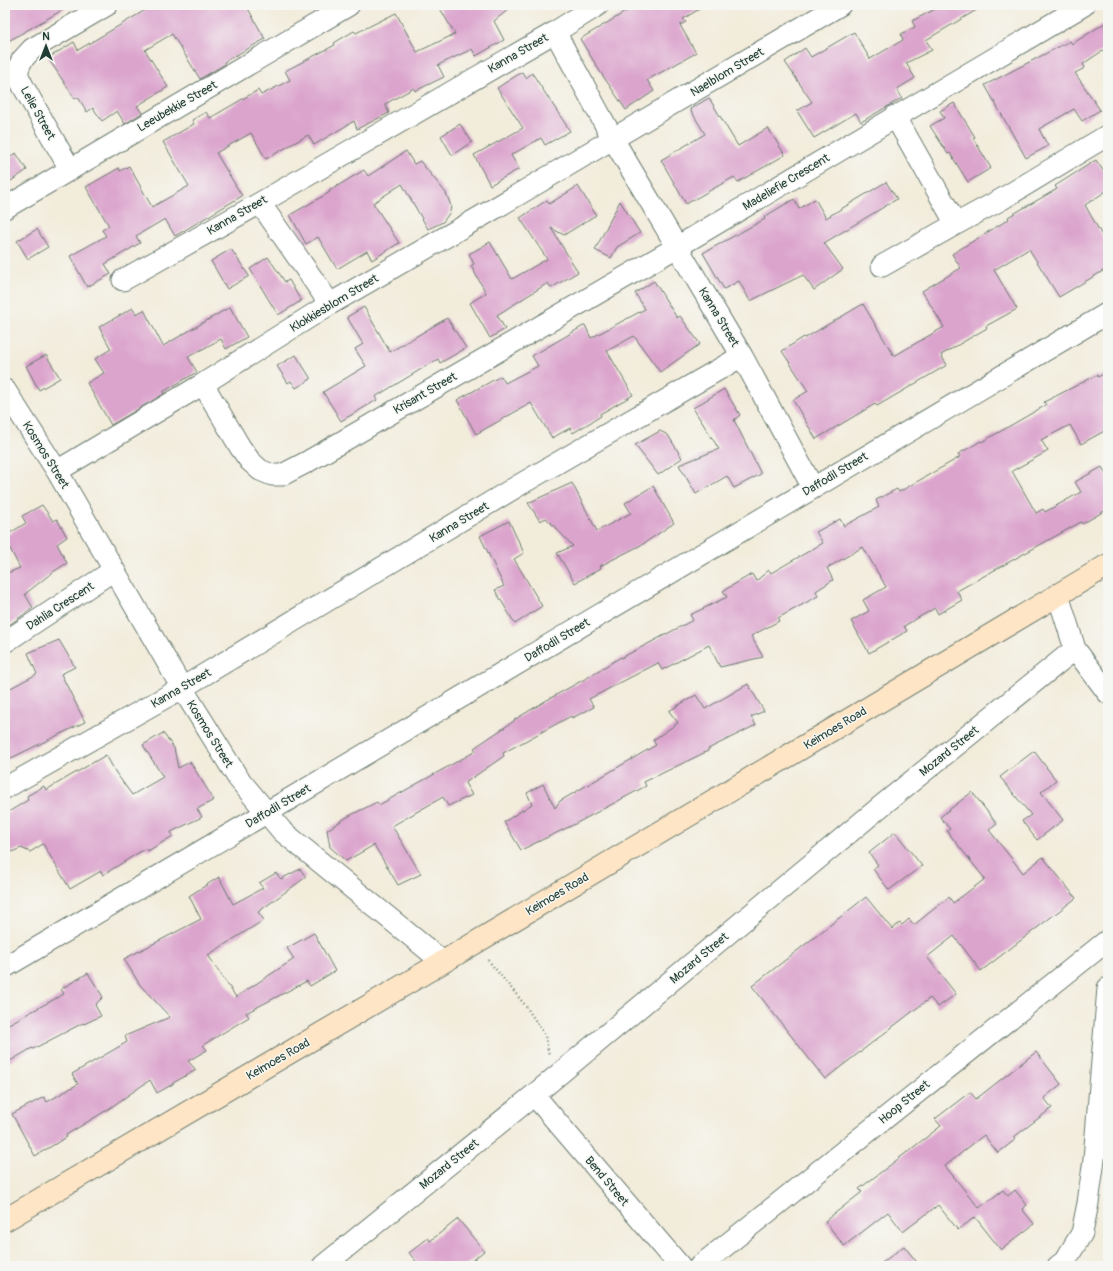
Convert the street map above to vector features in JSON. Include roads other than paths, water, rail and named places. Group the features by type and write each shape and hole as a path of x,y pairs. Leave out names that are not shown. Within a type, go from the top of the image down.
{"street":[{"name":"Lelie Street","path":"70,169 22,86 18,76 18,69 22,60 32,49 107,5"},
{"name":"Leeubekkie Street","path":"5,208 349,5"},
{"path":"554,32 598,5"},
{"name":"Naelblom Street","path":"613,139 840,5"},
{"name":"Madeliefie Crescent","path":"677,247 1084,5"},
{"name":"Kanna Street","path":"5,788 182,688 521,484 742,356 613,139 554,32 260,203 123,280"},
{"path":"895,116 956,224"},
{"path":"882,266 1002,199 1108,135"},
{"name":"Klokkiesblom Street","path":"57,471 203,384 330,304 613,139"},
{"path":"260,203 330,304"},
{"name":"Krisant Street","path":"203,384 240,447 250,461 260,470 272,475 282,475 314,458 677,247"},
{"name":"Daffodil Street","path":"5,966 266,813 1108,312"},
{"path":"742,356 813,488"},
{"name":"Kosmos Street","path":"5,390 57,471 182,688 238,778 282,831 443,962"},
{"name":"Keimoes Road","path":"5,1220 475,943 1108,565"},
{"name":"Dahlia Crescent","path":"5,642 114,570"},
{"path":"1058,595 1075,648 1108,693"},
{"name":"Mozard Street","path":"323,1266 541,1089 880,807 1075,648"},
{"name":"Hoop Street","path":"700,1266 1108,940"},
{"path":"1064,1264 1082,1233 1088,1203 1094,1159 1108,988"},
{"name":"Bend Street","path":"541,1089 680,1266"}]}
